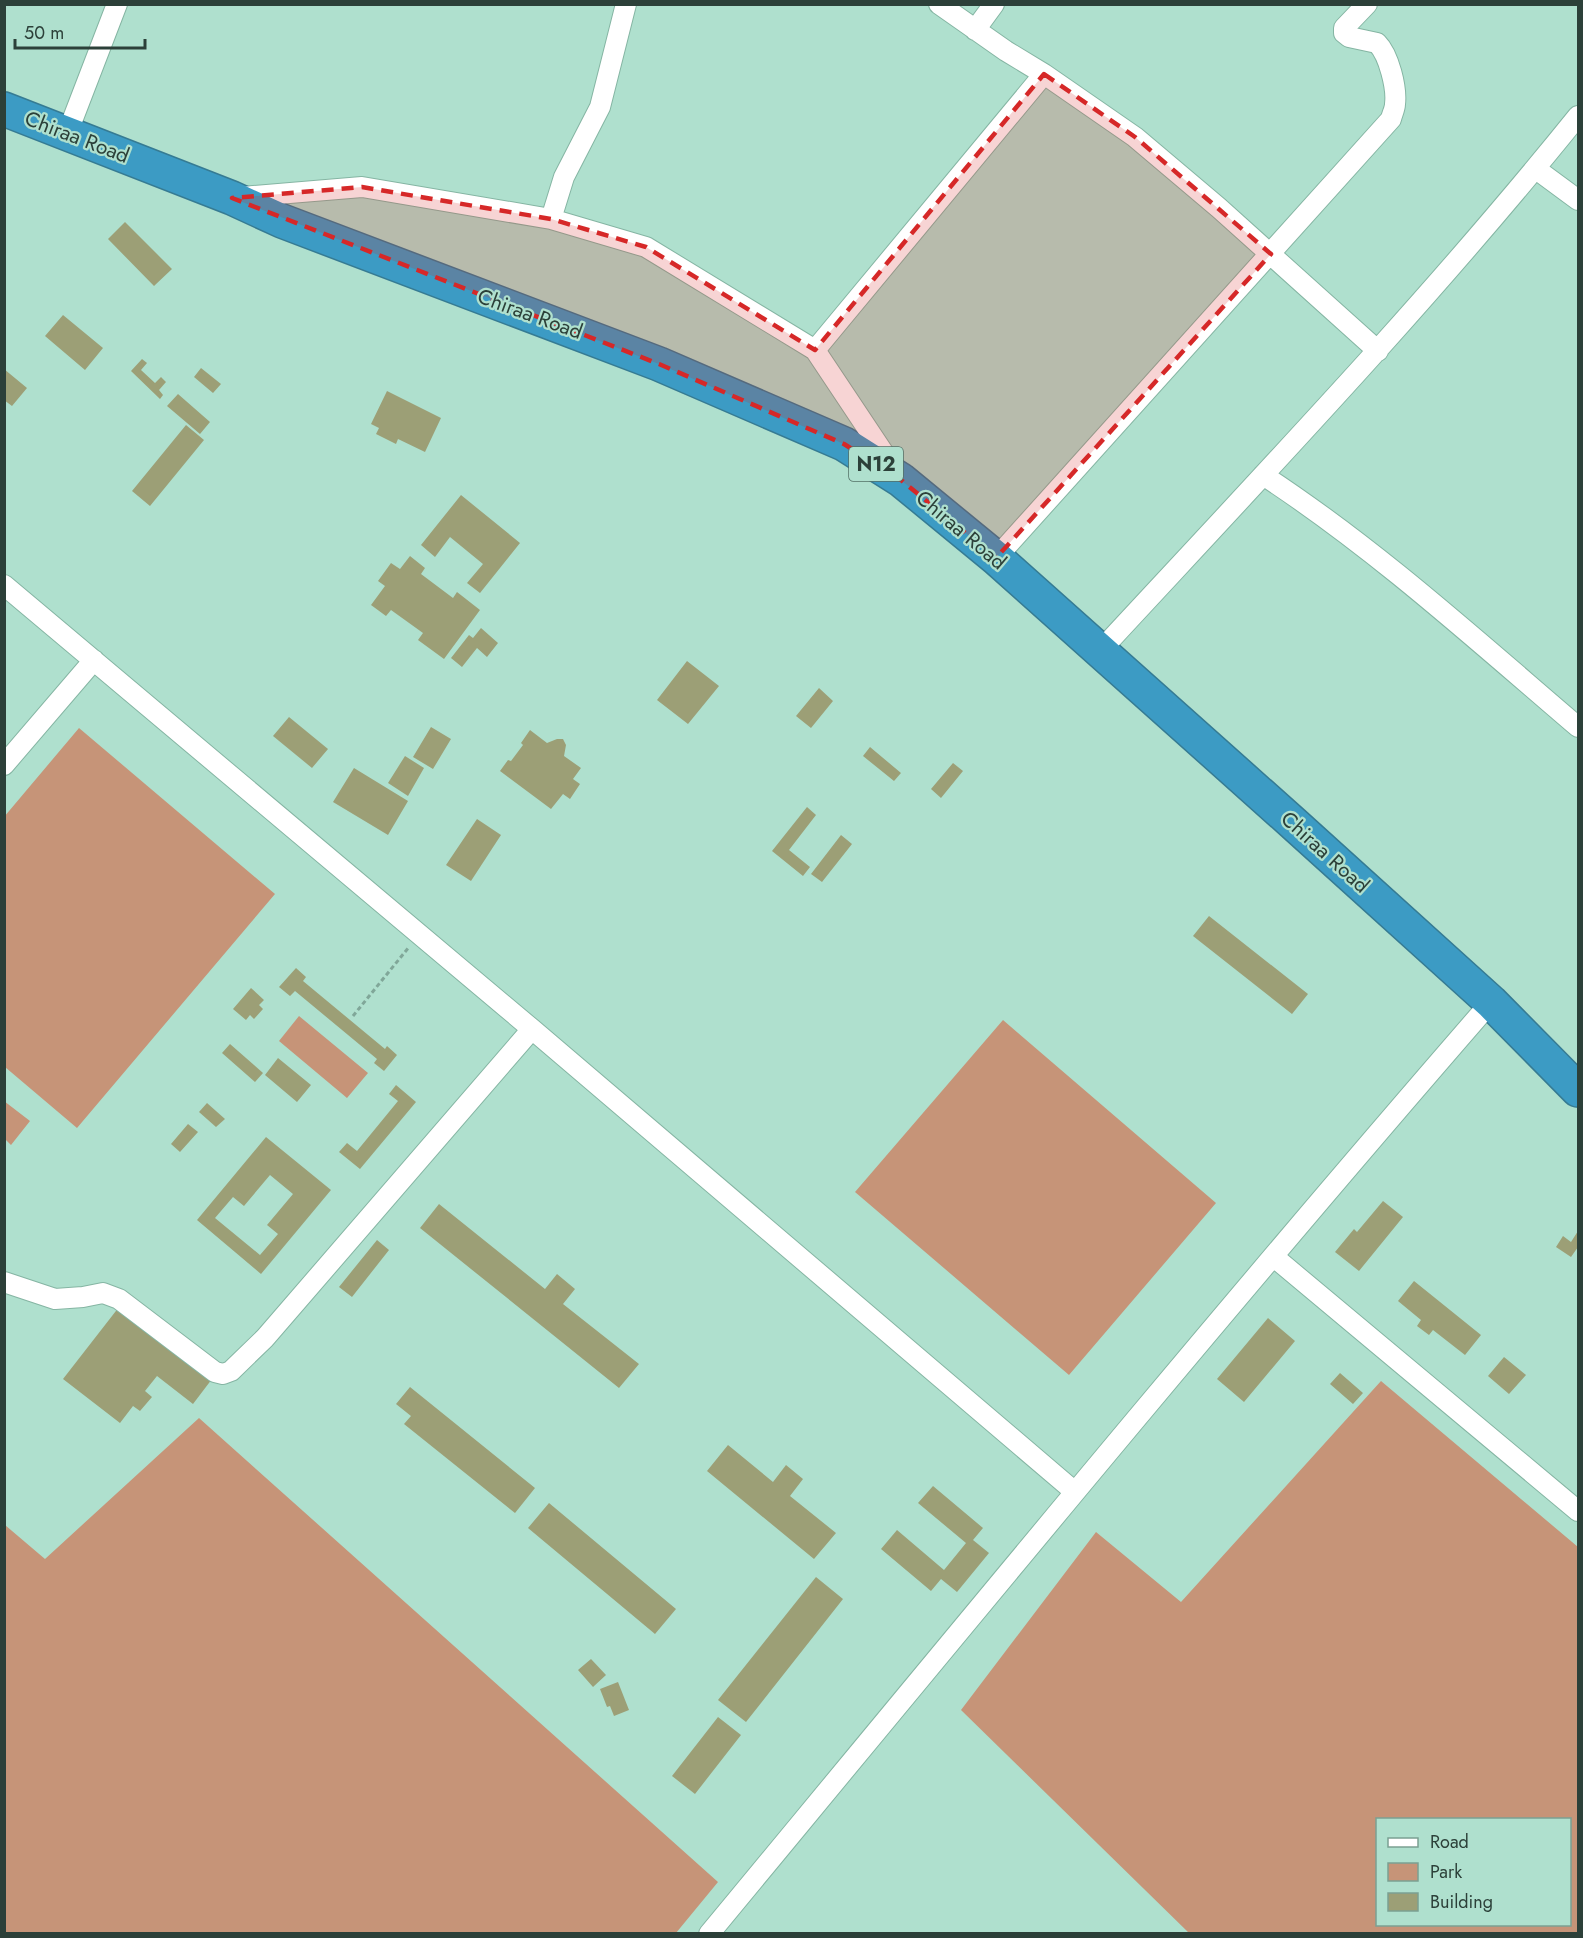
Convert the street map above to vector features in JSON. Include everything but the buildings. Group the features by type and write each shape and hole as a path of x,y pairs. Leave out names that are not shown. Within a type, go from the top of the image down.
{"highway":[{"name":"Chiraa Road","path":"4,109 232,198 282,221 659,364 844,444 901,480 996,558 1491,1002 1578,1090"}],"street":[{"path":"67,134 117,4"},
{"path":"551,219 564,177 600,107 626,4"},
{"path":"939,4 1135,137 1271,254 1378,351"},
{"path":"975,30 994,4"},
{"path":"996,558 1391,119 1395,105 1395,86 1385,55 1377,43 1349,37 1344,33 1344,28 1367,4"},
{"path":"815,350 1044,74"},
{"path":"1101,651 1378,351 1536,169 1578,116"},
{"path":"1536,169 1578,200"},
{"path":"232,198 362,187 551,219 646,247 815,350 901,480"},
{"path":"1263,475 1359,542 1578,726"},
{"path":"4,585 420,934 1075,1492"},
{"path":"4,765 94,660"},
{"path":"709,1934 1075,1492 1491,1002"},
{"path":"4,1282 55,1299 103,1293 119,1299 215,1372 223,1374 231,1371 265,1338 532,1029"},
{"path":"1274,1257 1578,1511"}],"path":[{"path":"353,1016 420,934"}],"highlighted area":[{"path":"1044,74 1135,137 1271,254 996,558 901,480 844,444 659,364 232,198 362,187 551,219 646,247 815,350"}],"green space":[{"path":"79,728 275,894 77,1128 5,1067 4,817"},
{"path":"299,1016 368,1073 347,1098 279,1041"},
{"path":"1003,1020 1216,1203 1069,1375 855,1192"},
{"path":"4,1101 30,1121 11,1145 5,1139"},
{"path":"1381,1381 1578,1547 1578,1933 1189,1933 961,1710 1096,1532 1181,1602"},
{"path":"199,1418 718,1882 676,1933 5,1933 5,1525 45,1559"}]}
